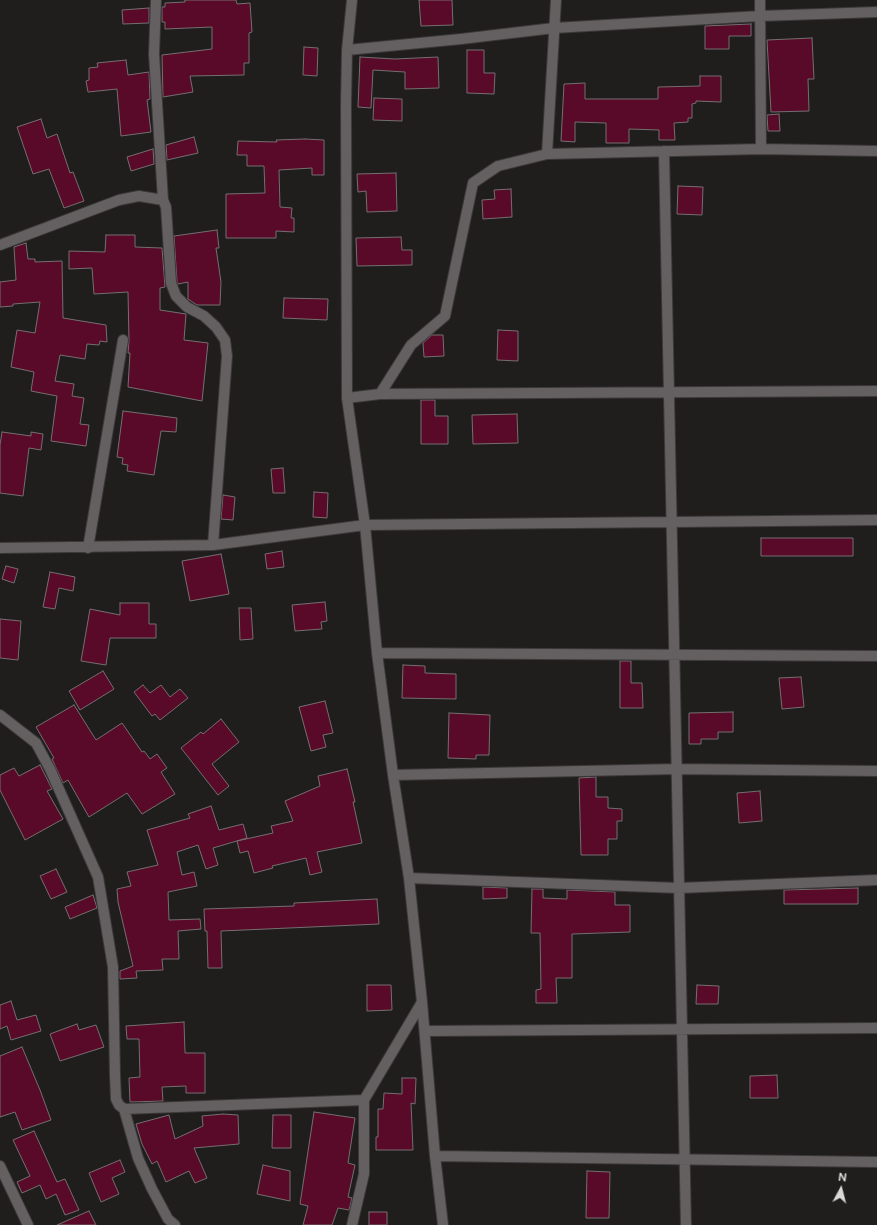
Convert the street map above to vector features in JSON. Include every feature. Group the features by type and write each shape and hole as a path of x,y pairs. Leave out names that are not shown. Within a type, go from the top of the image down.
{"street":[{"path":"156,0 154,54 163,200 166,207 171,283 176,296 187,307 204,316 216,327 225,340 227,356 213,544"},
{"path":"352,0 347,50 347,398 365,524 377,653 393,775 409,878 425,1031 435,1156 443,1225"},
{"path":"547,154 556,0"},
{"path":"760,0 761,149"},
{"path":"347,50 462,39 554,28 760,16 877,12"},
{"path":"380,394 411,345 446,316 473,183 498,166 547,154 761,149 877,151"},
{"path":"664,151 686,1225"},
{"path":"0,245 119,200 139,196 163,200"},
{"path":"88,548 123,340"},
{"path":"347,398 380,394 877,391"},
{"path":"0,548 88,548 213,544 365,524 877,520"},
{"path":"377,653 877,656"},
{"path":"0,715 36,743 60,790 98,877 113,967 116,1098 119,1105 124,1109 138,1158 152,1190 168,1219 175,1225"},
{"path":"393,775 676,769 877,772"},
{"path":"409,878 679,888 877,880"},
{"path":"352,1225 364,1174 364,1100 422,1002"},
{"path":"425,1031 877,1028"},
{"path":"124,1109 364,1100"},
{"path":"435,1156 877,1162"},
{"path":"0,1166 28,1225"}],"building":[{"path":"185,0 236,0 237,4 250,3 252,32 249,33 249,63 244,63 244,75 190,76 193,92 163,97 162,55 212,49 212,27 165,29 165,22 162,22 162,7 165,7 165,3 185,2"},
{"path":"419,0 452,0 453,25 421,26"},
{"path":"149,8 149,23 123,24 122,10"},
{"path":"751,24 751,36 729,36 729,49 705,49 705,26"},
{"path":"812,38 814,79 808,79 809,111 771,112 767,40"},
{"path":"304,47 318,48 317,76 303,75"},
{"path":"467,50 484,50 484,73 495,73 494,94 467,93"},
{"path":"360,57 395,59 438,57 439,88 405,89 405,72 373,70 371,108 358,107"},
{"path":"126,60 128,75 149,72 150,99 147,100 151,132 121,136 117,89 88,92 86,81 89,80 89,68 98,67 97,63"},
{"path":"700,76 721,76 721,102 696,101 696,103 692,104 692,118 688,118 688,122 674,123 675,140 659,140 659,130 629,129 629,143 606,143 606,123 575,122 575,142 561,141 564,84 585,83 585,99 658,99 658,87 700,86"},
{"path":"374,98 402,99 402,121 373,120"},
{"path":"779,114 780,131 768,131 767,115"},
{"path":"41,119 47,138 57,134 70,173 73,172 84,201 64,208 49,169 33,174 17,127"},
{"path":"194,137 198,153 167,160 166,145"},
{"path":"276,140 324,140 324,175 312,175 312,168 279,170 280,207 292,208 291,218 294,218 294,232 276,231 276,238 226,238 226,194 265,193 264,166 247,166 247,155 237,155 238,141 277,142"},
{"path":"153,149 154,164 131,171 127,157"},
{"path":"396,173 397,211 367,212 366,191 358,192 357,174"},
{"path":"678,186 703,187 702,215 677,214"},
{"path":"511,189 512,217 483,219 482,200 495,199 494,190"},
{"path":"217,230 219,248 216,248 221,282 220,305 197,305 188,299 188,282 178,284 177,282 174,236"},
{"path":"106,235 135,235 135,247 162,248 165,287 160,288 160,310 186,314 184,340 208,343 202,401 128,387 130,353 128,353 128,292 94,294 92,268 69,269 69,251 105,252"},
{"path":"401,237 402,250 412,250 412,265 357,266 356,238"},
{"path":"26,243 28,259 35,259 35,262 62,261 63,318 106,325 107,342 100,341 99,345 87,344 85,359 60,355 55,381 74,384 72,396 84,398 80,424 89,425 86,446 51,441 57,396 31,391 34,372 11,367 17,330 35,333 40,302 13,304 13,306 0,307 0,282 16,280 14,247"},
{"path":"284,298 328,299 327,320 283,318"},
{"path":"498,330 518,331 518,361 497,360"},
{"path":"432,335 443,335 444,356 424,357 423,343"},
{"path":"421,400 435,400 435,416 448,416 448,444 421,444"},
{"path":"123,411 177,418 176,432 161,431 154,475 127,471 128,465 122,464 123,458 117,457"},
{"path":"517,414 518,443 473,444 472,415"},
{"path":"2,432 31,436 31,432 43,434 41,450 29,448 23,496 0,493 0,445"},
{"path":"283,468 285,493 273,493 271,469"},
{"path":"314,492 328,493 327,518 313,517"},
{"path":"223,495 235,497 233,520 221,519"},
{"path":"761,538 853,538 853,556 761,556"},
{"path":"282,551 284,567 267,569 265,554"},
{"path":"221,554 229,594 190,601 182,561"},
{"path":"6,566 18,569 14,583 2,579"},
{"path":"50,572 75,577 73,591 59,588 55,609 43,607"},
{"path":"325,602 327,621 321,622 322,629 295,631 292,605"},
{"path":"120,603 149,603 149,624 156,624 156,638 110,638 106,665 81,661 90,609 120,615"},
{"path":"239,608 251,608 253,639 240,640"},
{"path":"0,619 21,621 18,660 0,658"},
{"path":"620,661 631,661 631,683 642,683 643,708 620,708"},
{"path":"403,665 425,666 425,673 456,674 456,699 402,698"},
{"path":"103,671 114,689 80,710 69,691"},
{"path":"801,677 804,707 782,709 779,678"},
{"path":"143,685 150,693 161,685 170,697 180,689 188,698 160,720 155,714 152,716 134,692"},
{"path":"325,701 333,733 323,735 326,747 311,751 299,707"},
{"path":"74,705 96,740 122,723 142,752 144,751 150,759 157,754 167,768 161,772 175,794 142,814 127,793 89,817 68,780 63,783 52,759 54,758 36,727"},
{"path":"733,712 733,732 718,732 718,739 701,739 701,744 689,744 689,713"},
{"path":"449,713 490,715 489,755 476,755 476,759 448,758"},
{"path":"221,719 239,742 212,764 229,786 218,795 181,748 201,732 203,734"},
{"path":"40,765 52,789 47,791 63,819 25,840 0,790 0,775 14,768 19,776"},
{"path":"347,769 355,802 353,802 362,843 317,852 322,872 310,875 306,858 272,866 273,868 254,873 248,851 240,853 237,841 273,833 271,826 293,821 285,801 320,786 318,776"},
{"path":"596,777 596,797 608,797 608,808 622,809 622,821 617,821 617,839 608,839 608,855 581,855 579,778"},
{"path":"760,791 762,821 739,823 737,793"},
{"path":"211,806 219,830 243,824 247,838 213,848 218,865 206,869 198,845 177,852 182,875 194,872 197,886 168,892 169,920 200,919 201,929 178,931 179,959 162,959 163,970 136,971 137,978 120,979 120,971 133,966 118,902 117,889 131,886 127,872 158,865 147,830 190,818 188,814"},
{"path":"56,869 67,892 51,899 40,876"},
{"path":"483,887 507,888 507,898 483,899"},
{"path":"858,888 858,904 784,904 784,890"},
{"path":"532,889 543,889 543,898 567,899 567,890 615,892 615,905 630,905 630,932 572,934 572,978 556,978 557,1003 536,1003 536,990 541,989 540,933 531,933"},
{"path":"93,895 97,908 70,919 65,907"},
{"path":"377,899 379,924 221,931 222,968 208,968 207,931 205,931 204,909 294,906 294,903"},
{"path":"367,985 391,985 392,1010 367,1011"},
{"path":"697,985 719,986 718,1004 696,1004"},
{"path":"11,1001 17,1020 36,1015 41,1031 11,1040 7,1026 0,1029 0,1005"},
{"path":"184,1022 185,1053 205,1053 205,1093 186,1093 186,1086 162,1087 163,1101 130,1102 129,1078 140,1077 139,1039 127,1039 126,1026"},
{"path":"77,1024 79,1030 96,1025 104,1047 60,1061 50,1034"},
{"path":"22,1047 51,1120 22,1130 15,1112 0,1117 0,1056"},
{"path":"777,1075 778,1098 750,1098 750,1076"},
{"path":"402,1078 416,1078 415,1104 411,1103 413,1150 376,1150 376,1137 378,1137 378,1109 383,1109 384,1093 402,1094"},
{"path":"314,1112 355,1118 348,1163 355,1165 348,1197 352,1198 349,1210 338,1208 332,1225 303,1225 308,1206 300,1204"},
{"path":"223,1114 238,1115 239,1144 194,1148 207,1178 195,1183 189,1171 166,1182 157,1161 152,1164 142,1144 136,1124 169,1115 175,1139 203,1126 202,1116"},
{"path":"273,1115 291,1115 291,1148 272,1148"},
{"path":"34,1131 57,1182 65,1179 79,1210 65,1215 56,1194 46,1199 40,1185 22,1193 17,1182 30,1176 13,1140"},
{"path":"120,1160 125,1172 112,1178 119,1194 101,1202 89,1173"},
{"path":"263,1165 290,1171 290,1201 257,1194"},
{"path":"587,1171 610,1172 609,1218 586,1218"},
{"path":"89,1211 96,1225 57,1225"},
{"path":"369,1212 387,1212 387,1225 369,1225"}]}
